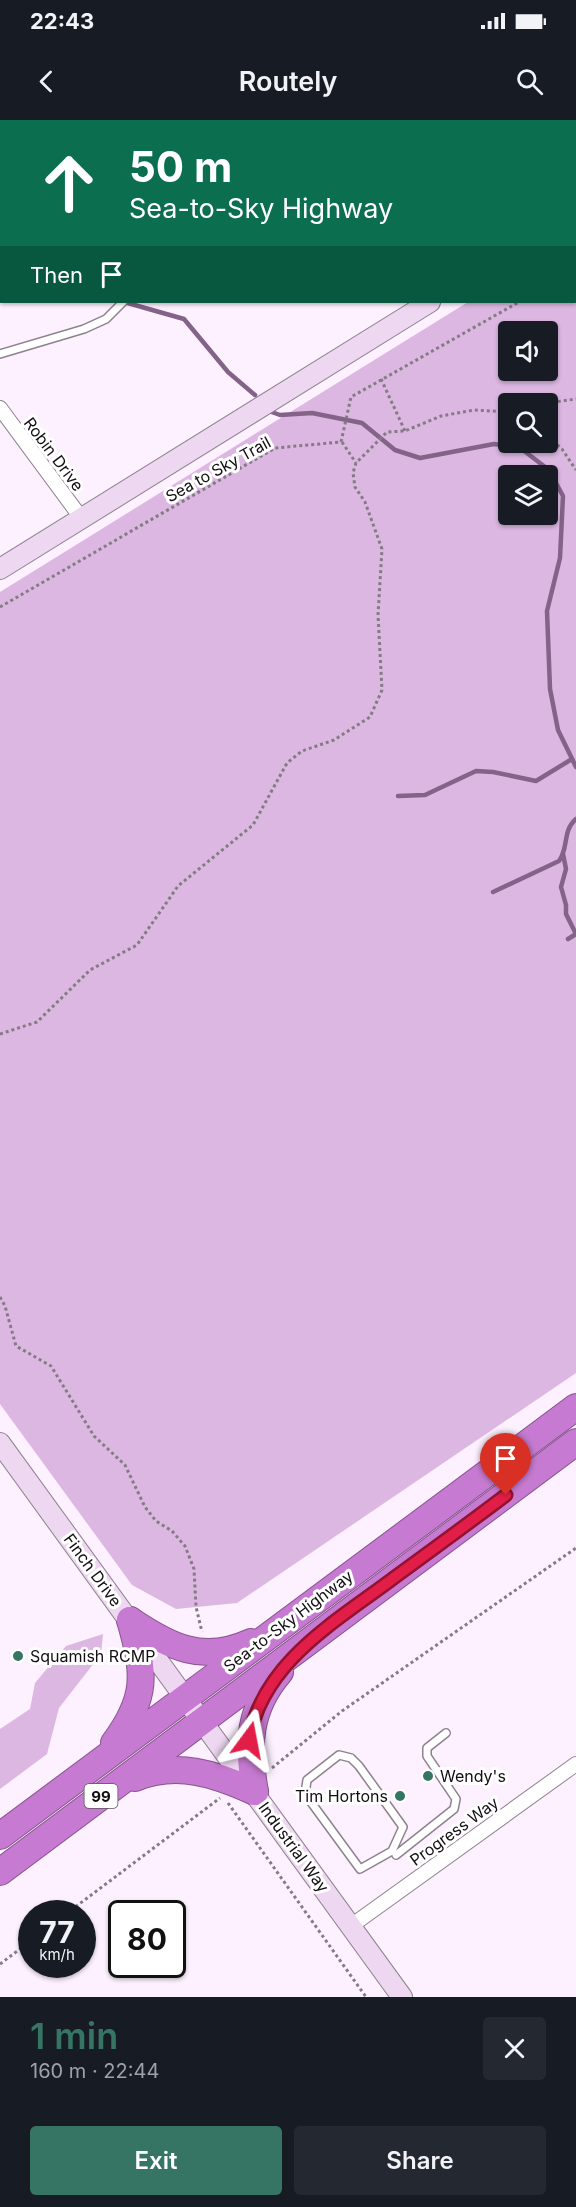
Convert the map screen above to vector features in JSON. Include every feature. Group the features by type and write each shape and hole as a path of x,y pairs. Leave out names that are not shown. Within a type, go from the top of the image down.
{"highway":[{"name":"Sea-to-Sky Highway","path":"0,1836 576,1407"},
{"name":"Sea-to-Sky Highway","path":"0,1872 576,1442"},
{"path":"130,1620 159,1640 182,1649 201,1652 237,1648 276,1630"},
{"path":"100,1761 127,1724 141,1689 141,1658 130,1620"},
{"path":"255,1792 249,1761 252,1718 271,1683 302,1646"},
{"path":"116,1785 167,1770 187,1770 230,1781 255,1792"}],"street":[{"path":"0,569 428,303"},
{"name":"Robin Drive","path":"0,408 82,519"},
{"name":"Finch Drive","path":"0,1443 186,1697"},
{"name":"Industrial Way","path":"186,1697 402,1997"},
{"name":"Progress Way","path":"351,1926 576,1764"}],"lane":[{"path":"0,354 84,329 106,319 122,303"},
{"path":"396,1855 454,1809 456,1799 427,1756 427,1748 446,1733"},
{"path":"339,1755 351,1758 359,1766 404,1827 392,1851 360,1869 305,1794 307,1780 339,1755"}],"path":[{"path":"356,463 341,442 351,397 517,303"},
{"path":"381,379 405,430"},
{"path":"558,402 576,399"},
{"path":"0,1034 38,1022 64,993 90,970 137,945 178,886 254,825 287,764 302,751 334,740 370,717 382,690 378,626 382,549 365,502 355,487 353,473 356,463 387,432 405,430 452,414 474,410 498,411"},
{"name":"Sea to Sky Trail","path":"0,607 275,448 341,442"},
{"path":"558,446 576,470"},
{"path":"0,1297 5,1306 16,1346 51,1366 94,1436 125,1465 145,1507 156,1521 172,1531 185,1546 194,1569 196,1607 203,1637"},
{"path":"270,1770 342,1711 576,1548"},
{"path":"213,1792 232,1808 366,1997"},
{"path":"85,1900 221,1797"},
{"path":"0,1964 18,1950"}],"shaded area":[{"path":"466,303 576,303 576,1373 237,1603 176,1609 132,1585 0,1404 0,592"},
{"path":"103,1634 101,1654 59,1708 47,1754 0,1789 0,1729 30,1709 35,1683 66,1646"}],"waterway":[{"path":"128,303 184,319 228,372 255,395"},
{"path":"269,411 280,415 312,413 362,423 395,450 420,458 494,444 519,447 549,470 563,496 560,558 547,611 550,689 558,730 576,767"},
{"path":"398,796 425,795 476,771 493,772 536,781 572,759"},
{"path":"493,892 559,861 569,829 576,819"},
{"path":"563,854 566,869 561,887 566,914 576,934"},
{"path":"568,939 576,934"}],"place":[{"name":"Squamish RCMP","path":"18,1656"},
{"name":"Wendy's","path":"428,1776"},
{"name":"Tim Hortons","path":"400,1796"}],"route":[{"path":"249,1740 252,1718 259,1703 271,1683 302,1646 506,1495"}]}
